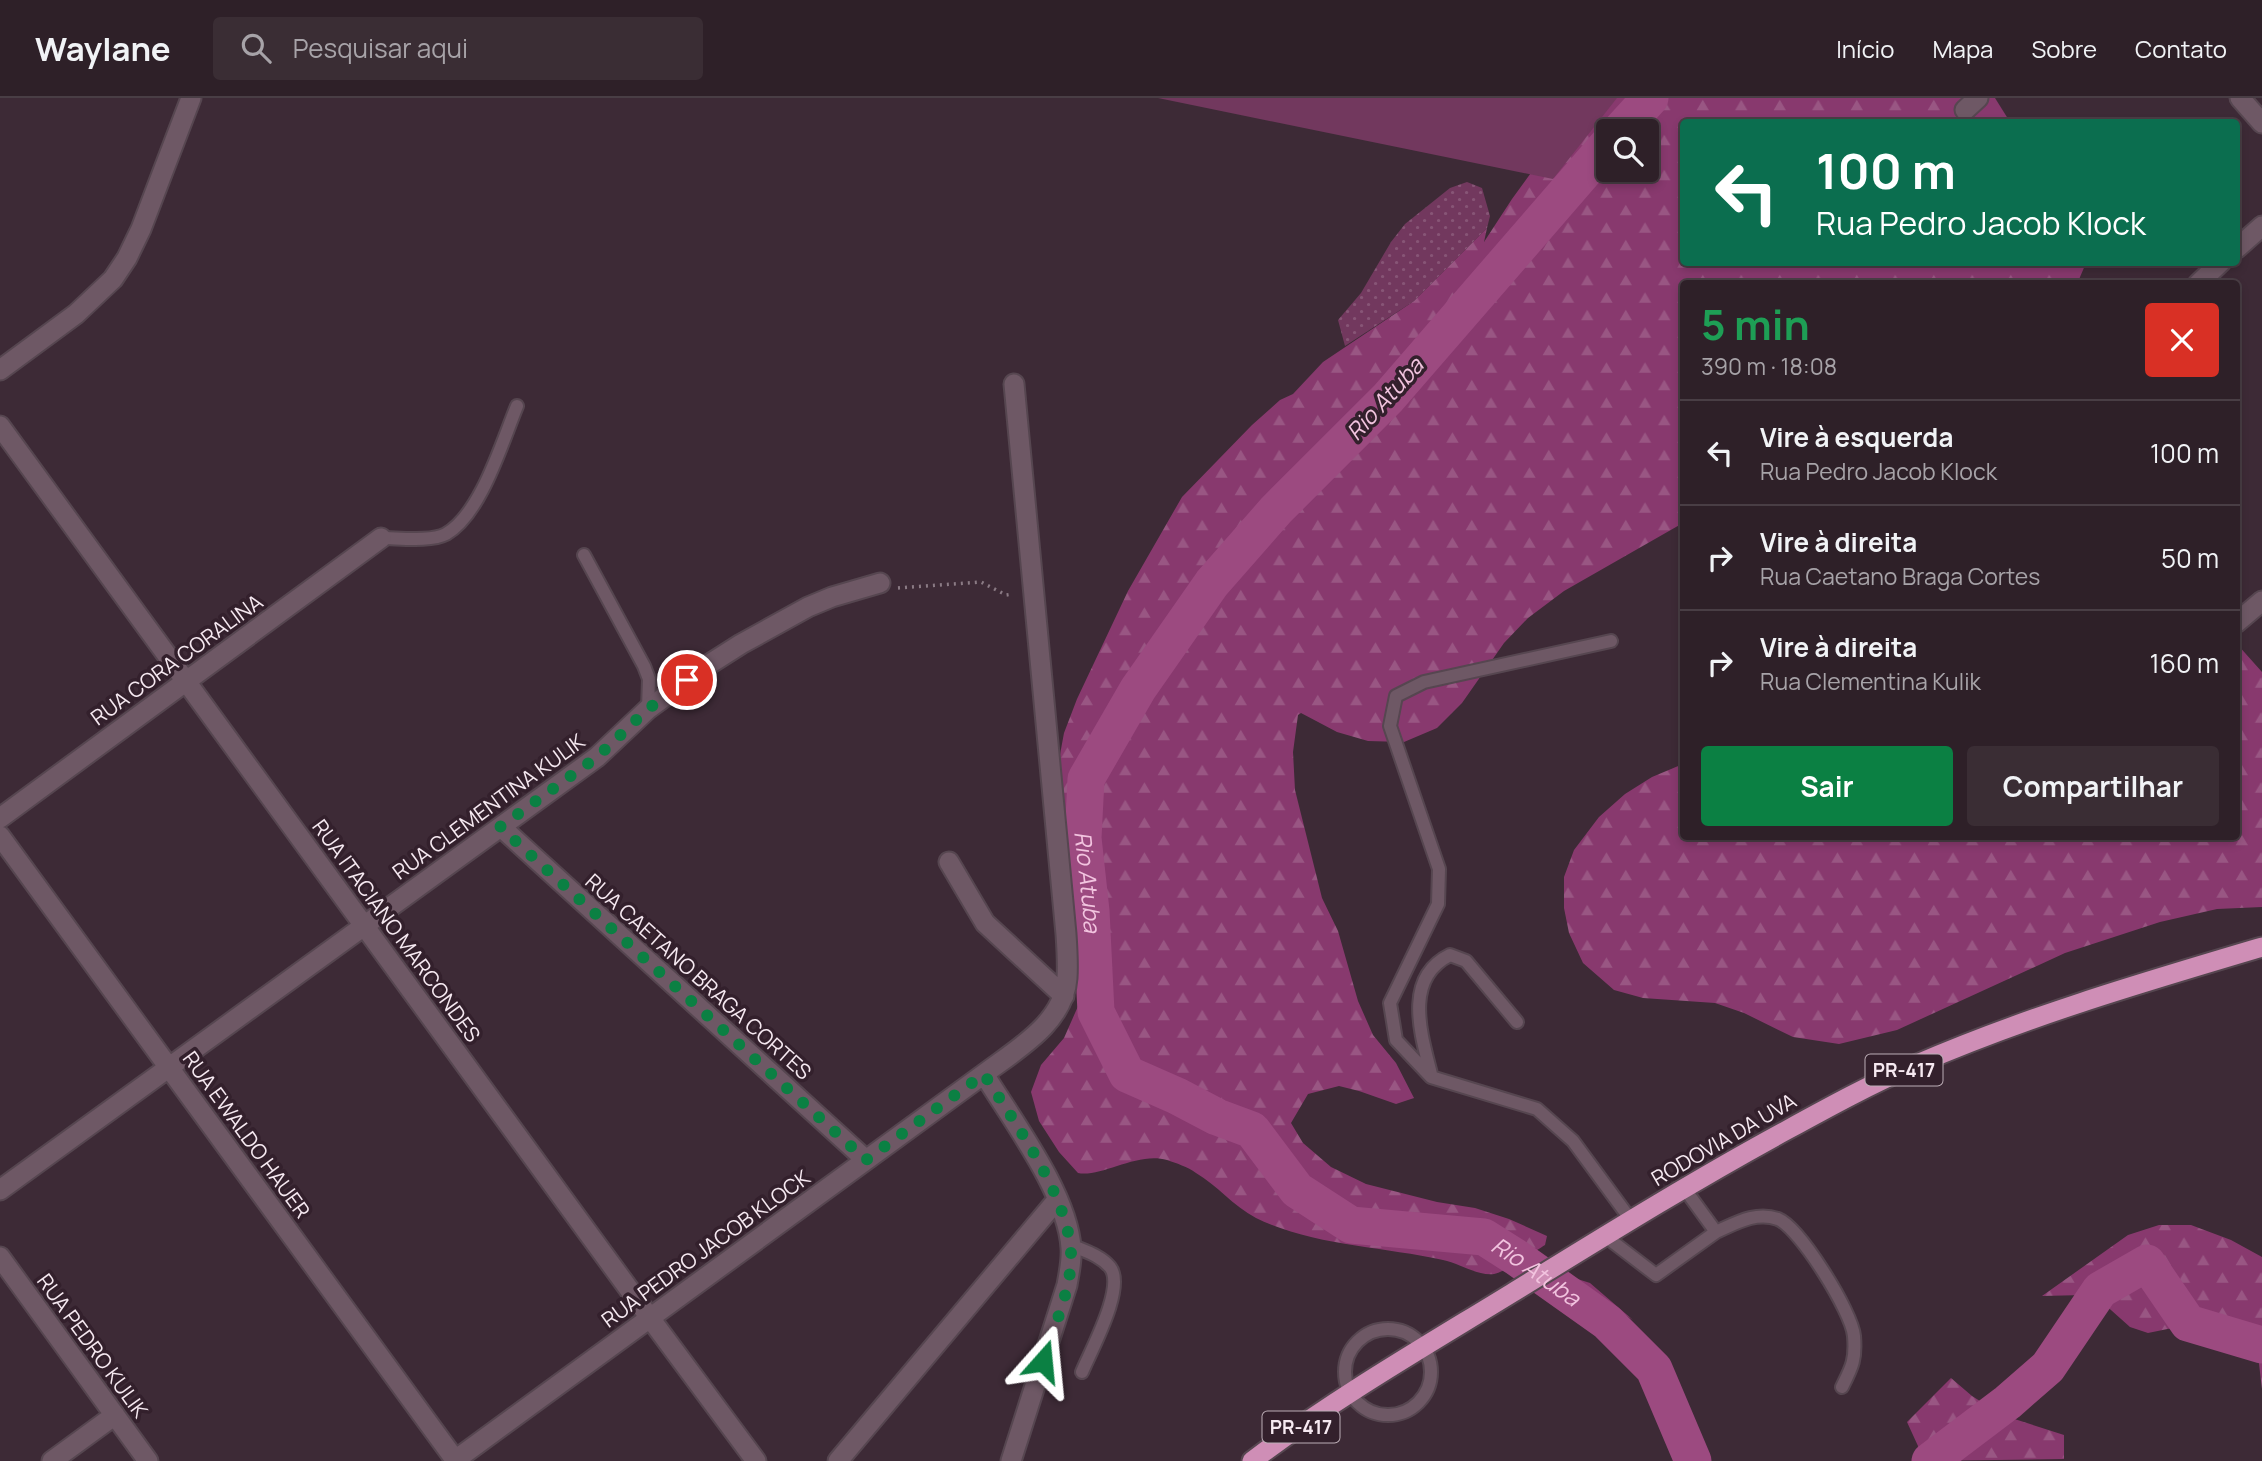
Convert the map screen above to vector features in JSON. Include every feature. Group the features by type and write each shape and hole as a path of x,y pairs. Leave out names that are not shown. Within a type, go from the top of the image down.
{"highway":[{"name":"RODOVIA DA UVA","path":"1252,1461 1350,1394 1574,1254 1684,1188 1842,1100 1913,1065 2008,1026 2262,947"}],"street":[{"path":"0,370 76,314 113,279 141,229 191,98"},
{"path":"2240,98 2262,123"},
{"path":"2240,245 2262,226"},
{"path":"2202,280 2217,266"},
{"path":"1014,384 1066,934 1067,980 1064,996"},
{"name":"RUA ITACIANO MARCONDES","path":"0,426 756,1461"},
{"name":"RUA CORA CORALINA","path":"0,818 381,538"},
{"name":"RUA CLEMENTINA KULIK","path":"0,1190 597,757 648,709 708,666 796,614 850,590 880,583"},
{"path":"2240,620 2262,601"},
{"name":"RUA CAETANO BRAGA CORTES","path":"500,827 866,1160"},
{"name":"RUA EWALDO HAUER","path":"0,836 455,1461"},
{"path":"949,862 985,923 1064,996"},
{"name":"RUA PEDRO JACOB KLOCK","path":"455,1461 1034,1036 1057,1010 1064,996"},
{"path":"984,1074 1042,1168 1058,1200 1071,1245 1067,1286 1011,1461"},
{"path":"838,1461 1058,1200"},
{"name":"RUA PEDRO KULIK","path":"0,1257 148,1461"},
{"path":"52,1461 115,1415"}],"lane":[{"path":"381,538 444,535 461,523 483,489 517,406"},
{"path":"583,555 644,666 649,679 648,709"},
{"path":"1611,641 1423,682 1396,696 1390,726 1439,869 1438,904 1390,1003 1396,1040 1431,1077 1538,1109 1573,1141 1631,1220"},
{"path":"1431,1077 1418,1023 1421,985 1436,962 1450,955 1466,961 1517,1023"},
{"path":"1684,1188 1716,1232"},
{"path":"1605,1236 1656,1275 1716,1232 1755,1215 1779,1220 1796,1234 1844,1304 1854,1333 1854,1362 1842,1387"},
{"path":"1071,1245 1097,1256 1115,1277 1110,1306 1082,1372"},
{"path":"1386,1328 1408,1333 1424,1347 1431,1371 1426,1392 1412,1409 1390,1415 1369,1411 1350,1394 1344,1375 1348,1352 1363,1335 1386,1328"}],"path":[{"path":"880,583 894,589 981,582 1006,594 1035,592"}],"shaded area":[{"path":"1158,98 1617,98 1600,119 1596,119 1596,125 1553,179"},
{"path":"1467,182 1482,188 1490,216 1487,228 1414,301 1345,346 1338,320 1361,293 1391,242 1405,224 1450,188"}],"green space":[{"path":"1585,98 1995,98 2008,119 1680,119 1680,266 2085,266 2079,280 1680,280 1680,525 1564,591 1528,618 1504,643 1462,703 1437,728 1404,742 1368,741 1337,732 1301,713 1298,715 1293,752 1295,790 1322,898 1338,931 1358,1001 1373,1035 1396,1063 1414,1098 1396,1104 1339,1086 1308,1094 1291,1123 1303,1143 1331,1167 1366,1184 1437,1202 1475,1208 1547,1236 1545,1245 1494,1274 1420,1255 1324,1240 1278,1227 1248,1213 1193,1171 1167,1160 1144,1159 1097,1172 1078,1173 1059,1152 1039,1121 1031,1092 1041,1065 1064,1038 1079,1004 1077,930 1060,786 1059,760 1064,733 1077,699 1128,591 1182,497 1252,425 1280,400 1293,394 1323,362 1414,301 1487,228 1484,242"},
{"path":"2240,647 2262,672 2262,907 2217,909 2160,922 2065,953 1897,1030 1839,1044 1793,1037 1744,1013 1715,1003 1643,998 1614,990 1583,963 1569,933 1564,908 1564,877 1574,850 1599,817 1625,794 1652,777 1680,765 1680,840 2240,840"},
{"path":"2159,1225 2191,1225 2231,1240 2262,1257 2262,1389 2257,1347 2236,1326 2221,1318 2148,1333 2130,1327 2102,1302 2084,1295 2042,1296 2128,1235"},
{"path":"1565,1275 1590,1283 1633,1320 1600,1298 1576,1294"},
{"path":"1951,1378 1972,1396 2002,1415 2064,1435 2064,1459 1916,1461 1918,1446 1907,1422"}],"waterway":[{"name":"Rio Atuba","path":"1631,119 1650,98"},
{"name":"Rio Atuba","path":"1596,158 1388,398 1276,510 1212,583 1138,689 1086,779 1083,838 1091,911 1096,1012 1127,1074 1217,1117 1252,1130 1297,1190 1351,1225 1484,1237 1517,1258 1607,1322 1654,1369 1693,1461"},
{"name":"Rio Atuba","path":"1930,1461 2008,1402 2048,1367 2100,1290 2147,1263 2188,1323 2262,1345"}],"route":[{"path":"687,680 648,709 597,757 500,827 866,1160 984,1074 1042,1168 1058,1200 1071,1245 1067,1286 1043,1361"}]}
